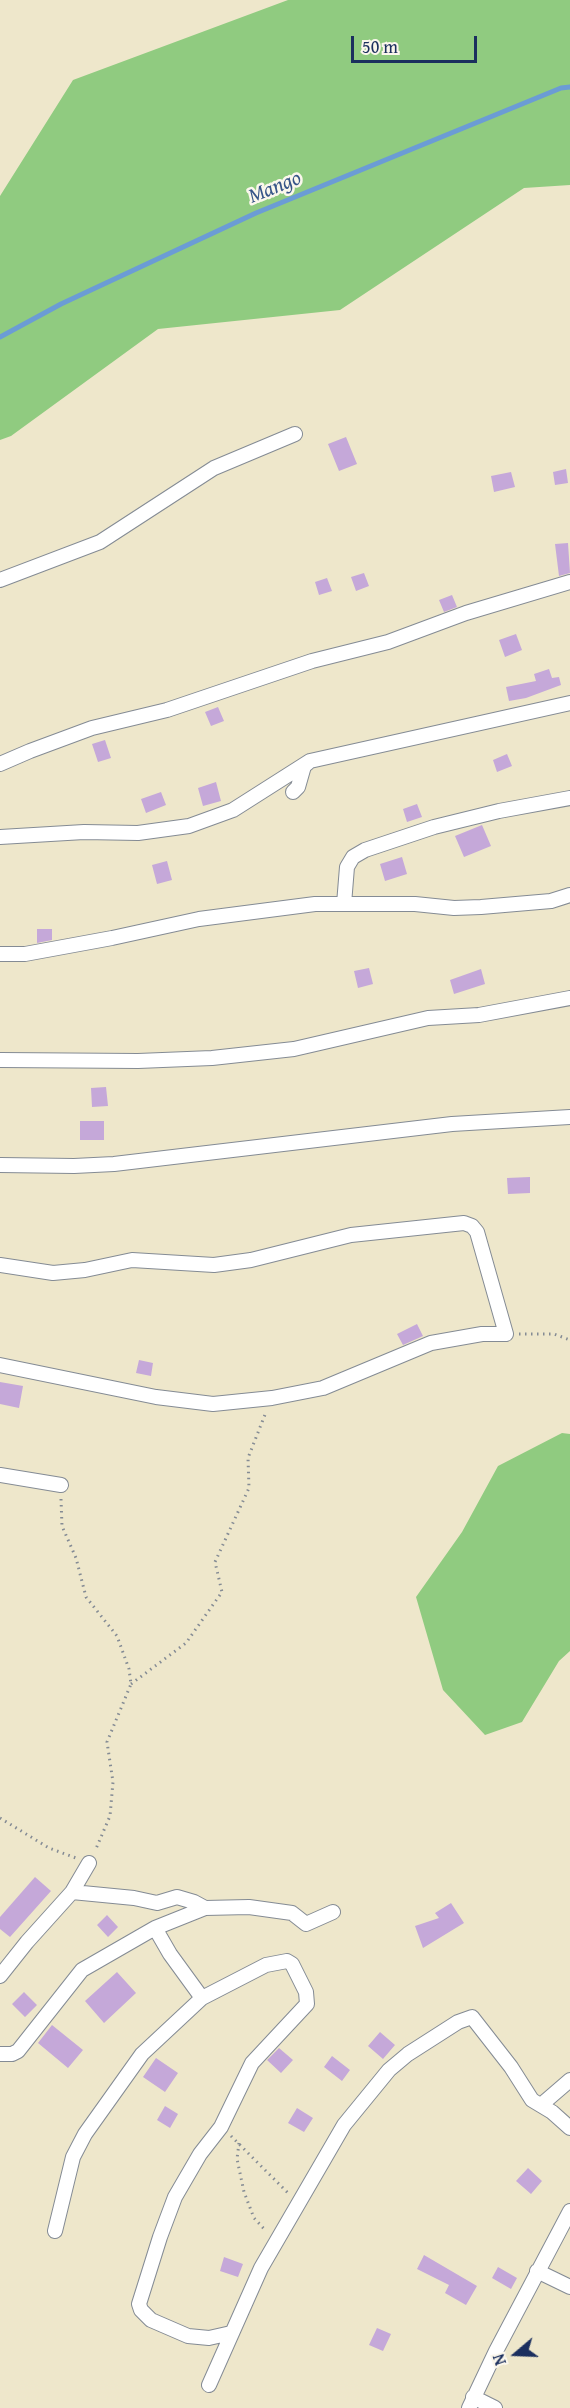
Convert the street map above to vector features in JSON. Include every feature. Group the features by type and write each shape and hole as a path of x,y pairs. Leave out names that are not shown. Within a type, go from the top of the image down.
{"street":[{"path":"0,580 100,542 214,468 295,434"},
{"path":"0,764 30,750 92,728 167,710 312,661 388,642 465,613 570,582"},
{"path":"0,837 84,832 138,833 189,826 233,810 310,761 570,703"},
{"path":"293,792 298,787 304,766 310,761"},
{"path":"344,904 347,867 353,857 365,850 498,811 570,798"},
{"path":"0,954 25,954 64,948 199,919 315,904 415,904 481,908 551,901 570,895"},
{"path":"0,1060 138,1061 212,1058 294,1049 428,1018 479,1015 570,998"},
{"path":"0,1165 114,1164 452,1124 570,1117"},
{"path":"0,1265 53,1273 85,1270 132,1260 214,1265 251,1260 351,1235 464,1223 477,1232 506,1334 482,1334 431,1342 323,1388 272,1398 213,1404 156,1396 0,1365"},
{"path":"0,1475 61,1485"},
{"path":"0,1976 72,1892 89,1863"},
{"path":"72,1892 134,1898 157,1903 177,1897 205,1908"},
{"path":"0,2055 18,2051 82,1970 155,1929 205,1908 249,1907 292,1913 306,1924 333,1912"},
{"path":"155,1929 202,1998"},
{"path":"55,2231 73,2157 85,2134 142,2054 202,1998 260,1968 272,1963 287,1961 292,1964 307,1997 307,2004 252,2063 221,2127 200,2154 175,2198 139,2304 141,2310 151,2320 188,2336 209,2338 231,2333"},
{"path":"209,2385 231,2333 276,2240 344,2125 388,2070 408,2054 468,2017 476,2020 515,2072 532,2100 570,2128"},
{"path":"540,2105 570,2080"},
{"path":"495,2408 471,2402 570,2211"},
{"path":"537,2271 570,2287"}],"path":[{"path":"506,1334 554,1334 570,1340"},
{"path":"131,1684 186,1643 222,1592 215,1562 249,1488 248,1458 272,1398"},
{"path":"0,1818 49,1848 89,1863 101,1842 110,1816 113,1782 107,1742 131,1684 129,1669 117,1636 86,1597 76,1558 62,1526 61,1485"},
{"path":"221,2127 298,2203"},
{"path":"239,2143 237,2159 250,2209 259,2224 276,2240"}],"green space":[{"path":"288,0 570,0 570,185 524,188 340,310 158,329 11,436 0,440 0,196 73,80"},
{"path":"562,1433 570,1434 570,1651 559,1661 522,1722 485,1735 443,1690 416,1597 462,1532 498,1466"}],"building":[{"path":"346,437 357,464 339,471 328,444"},
{"path":"566,469 568,483 555,485 553,472"},
{"path":"511,472 515,487 494,492 491,476"},
{"path":"568,543 570,573 559,576 555,544"},
{"path":"364,573 369,586 356,591 351,577"},
{"path":"327,578 332,591 319,595 315,582"},
{"path":"452,595 457,607 444,612 439,600"},
{"path":"516,634 522,650 505,657 499,640"},
{"path":"549,669 552,678 559,677 561,685 526,698 509,701 506,687 536,681 534,674"},
{"path":"218,707 224,721 211,726 205,712"},
{"path":"105,740 111,758 98,762 92,744"},
{"path":"507,754 512,766 497,772 493,760"},
{"path":"216,782 221,801 203,806 198,788"},
{"path":"161,792 166,805 146,813 141,799"},
{"path":"417,804 422,817 407,822 403,809"},
{"path":"482,825 491,846 464,857 455,836"},
{"path":"402,857 407,874 385,881 380,864"},
{"path":"167,861 172,880 157,884 152,865"},
{"path":"37,929 52,929 52,940 37,943"},
{"path":"369,968 373,984 358,988 354,971"},
{"path":"481,969 485,984 454,994 450,980"},
{"path":"106,1087 108,1106 92,1107 91,1088"},
{"path":"80,1121 104,1121 104,1140 80,1140"},
{"path":"530,1177 530,1193 508,1194 507,1178"},
{"path":"417,1324 423,1336 403,1345 397,1334"},
{"path":"139,1360 153,1363 151,1376 136,1373"},
{"path":"0,1382 23,1386 19,1408 0,1404"},
{"path":"35,1877 51,1891 10,1937 0,1929 0,1917"},
{"path":"451,1903 464,1923 423,1948 415,1926 439,1918 435,1913"},
{"path":"107,1915 118,1927 108,1937 97,1925"},
{"path":"117,1972 136,1993 104,2023 85,2001"},
{"path":"24,1992 37,2005 25,2017 12,2004"},
{"path":"52,2025 83,2050 68,2068 38,2043"},
{"path":"380,2032 395,2045 383,2059 368,2046"},
{"path":"279,2048 293,2060 281,2073 267,2060"},
{"path":"332,2056 350,2070 342,2081 324,2067"},
{"path":"156,2058 178,2073 165,2092 143,2077"},
{"path":"165,2106 178,2114 170,2128 157,2120"},
{"path":"297,2108 313,2118 304,2132 288,2123"},
{"path":"528,2168 542,2181 531,2194 516,2181"},
{"path":"424,2255 477,2286 466,2305 445,2293 449,2285 417,2269"},
{"path":"224,2257 243,2264 238,2277 220,2271"},
{"path":"498,2267 517,2278 511,2289 492,2278"},
{"path":"377,2328 391,2334 383,2351 369,2345"}],"waterway":[{"name":"Mango","path":"0,337 61,304 256,213 561,88 570,87"}]}
